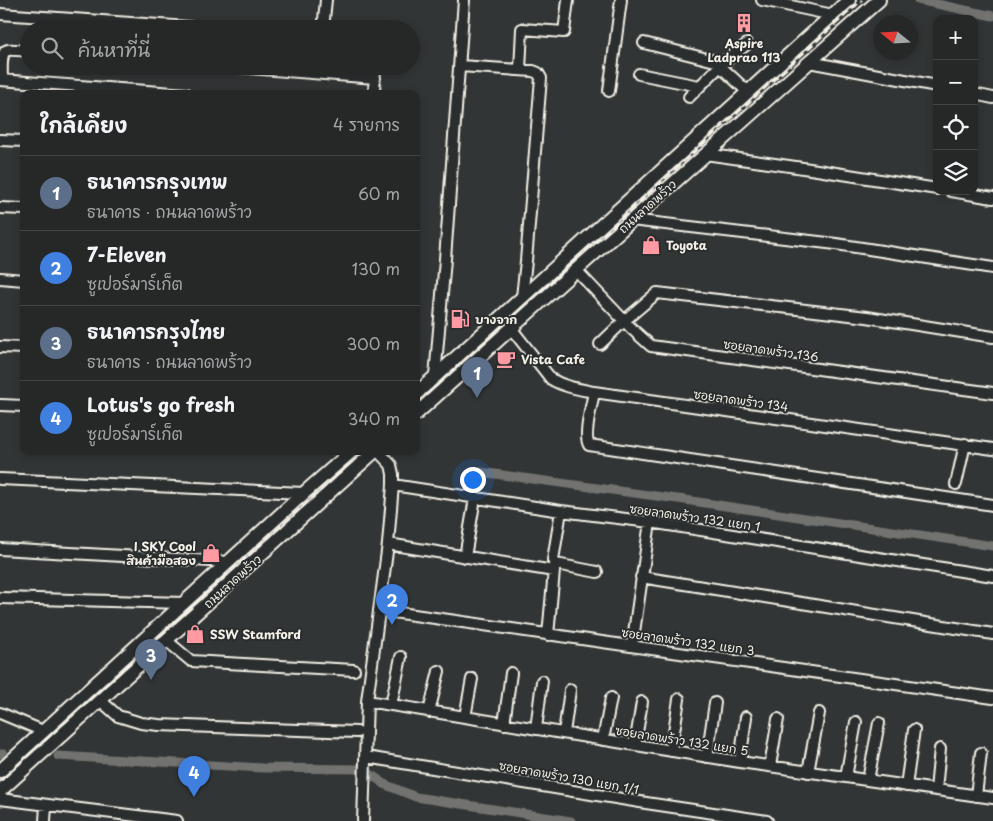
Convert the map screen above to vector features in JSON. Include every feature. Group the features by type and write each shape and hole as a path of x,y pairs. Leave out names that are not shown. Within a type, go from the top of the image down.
{"main road":[{"name":"ถนนลาดพร้าว","path":"420,410 879,0"},
{"name":"ถนนลาดพร้าว","path":"420,390 848,1"},
{"name":"ถนนลาดพร้าว","path":"0,771 347,455"},
{"name":"ถนนลาดพร้าว","path":"0,791 373,455"},
{"path":"184,603 195,614"},
{"path":"170,616 180,628"}],"street":[{"path":"324,20 326,0"},
{"path":"435,377 464,0"},
{"path":"520,70 522,28 564,32 568,0"},
{"path":"609,91 621,0"},
{"path":"762,0 833,15"},
{"path":"0,14 87,20"},
{"path":"644,43 722,65 748,92"},
{"path":"689,97 746,44"},
{"path":"20,51 8,50 4,52 2,56 1,80 93,90"},
{"path":"809,62 933,85"},
{"path":"460,66 533,71 541,78 522,297"},
{"path":"639,74 699,86"},
{"path":"337,75 375,78 374,90"},
{"path":"978,95 993,98"},
{"path":"0,140 20,142"},
{"path":"705,154 933,188"},
{"path":"975,195 993,198"},
{"path":"0,208 20,209"},
{"path":"631,220 836,244 993,268"},
{"name":"ซอยลาดพร้าว 136","path":"576,270 624,321 651,346 993,393"},
{"path":"0,278 20,280"},
{"path":"600,344 657,293 867,317 993,337"},
{"name":"ซอยลาดพร้าว 134","path":"511,328 551,379 560,384 594,392 993,448"},
{"path":"0,347 20,348"},
{"path":"594,392 586,434 586,441 589,445 993,506"},
{"path":"0,405 20,406"},
{"path":"956,484 965,444"},
{"path":"363,821 367,701 388,544 393,485 391,465 381,455"},
{"path":"0,479 304,493"},
{"name":"ซอยลาดพร้าว 132 แยก 1","path":"393,485 561,512 650,522 993,576"},
{"path":"465,556 475,498"},
{"path":"561,512 553,560 556,564 598,572"},
{"path":"632,646 650,522"},
{"path":"388,544 554,571 548,635"},
{"path":"0,549 228,562"},
{"path":"641,577 993,634"},
{"path":"0,598 184,603"},
{"name":"ซอยลาดพร้าว 132 แยก 3","path":"379,610 993,698"},
{"path":"166,640 191,661 354,670"},
{"path":"391,705 401,657"},
{"path":"429,712 439,671"},
{"path":"504,724 511,673"},
{"path":"465,717 472,679"},
{"path":"536,729 542,681"},
{"path":"564,734 570,690"},
{"path":"603,740 611,698"},
{"path":"671,751 679,699"},
{"path":"100,700 118,716 141,723 357,732"},
{"name":"ซอยลาดพร้าว 132 แยก 5","path":"367,701 707,757 993,798"},
{"path":"635,745 642,702"},
{"path":"707,757 715,703"},
{"path":"0,713 43,731"},
{"path":"808,772 819,713"},
{"path":"740,762 746,718"},
{"path":"770,766 778,719"},
{"path":"846,778 856,722"},
{"path":"868,780 879,723"},
{"path":"906,786 914,730"},
{"path":"936,790 940,749"},
{"path":"976,796 981,752"},
{"name":"ซอยลาดพร้าว 130 แยก 1/1","path":"366,760 458,771 646,803 768,821"},
{"path":"0,799 144,819 177,821"},
{"path":"45,821 46,805"}],"waterway":[{"path":"918,0 993,16"},
{"path":"473,471 685,500 993,546"},
{"path":"58,756 263,768 363,769 386,785 416,797 571,821"}],"railway":[{"path":"420,400 862,0"},
{"path":"0,781 360,455"}],"place":[{"name":"Aspire Ladprao 113","path":"744,23"},
{"name":"Toyota","path":"651,245"},
{"name":"บางจาก","path":"460,319"},
{"name":"Vista Cafe","path":"506,359"},
{"name":"ธนาคารกรุงเทพ","path":"477,398"},
{"name":"I SKY Cool สินค้ามือสอง","path":"211,553"},
{"name":"7-Eleven","path":"392,625"},
{"name":"SSW Stamford","path":"195,634"},
{"name":"ธนาคารกรุงไทย","path":"151,680"},
{"name":"Lotus's go fresh","path":"194,797"}]}
